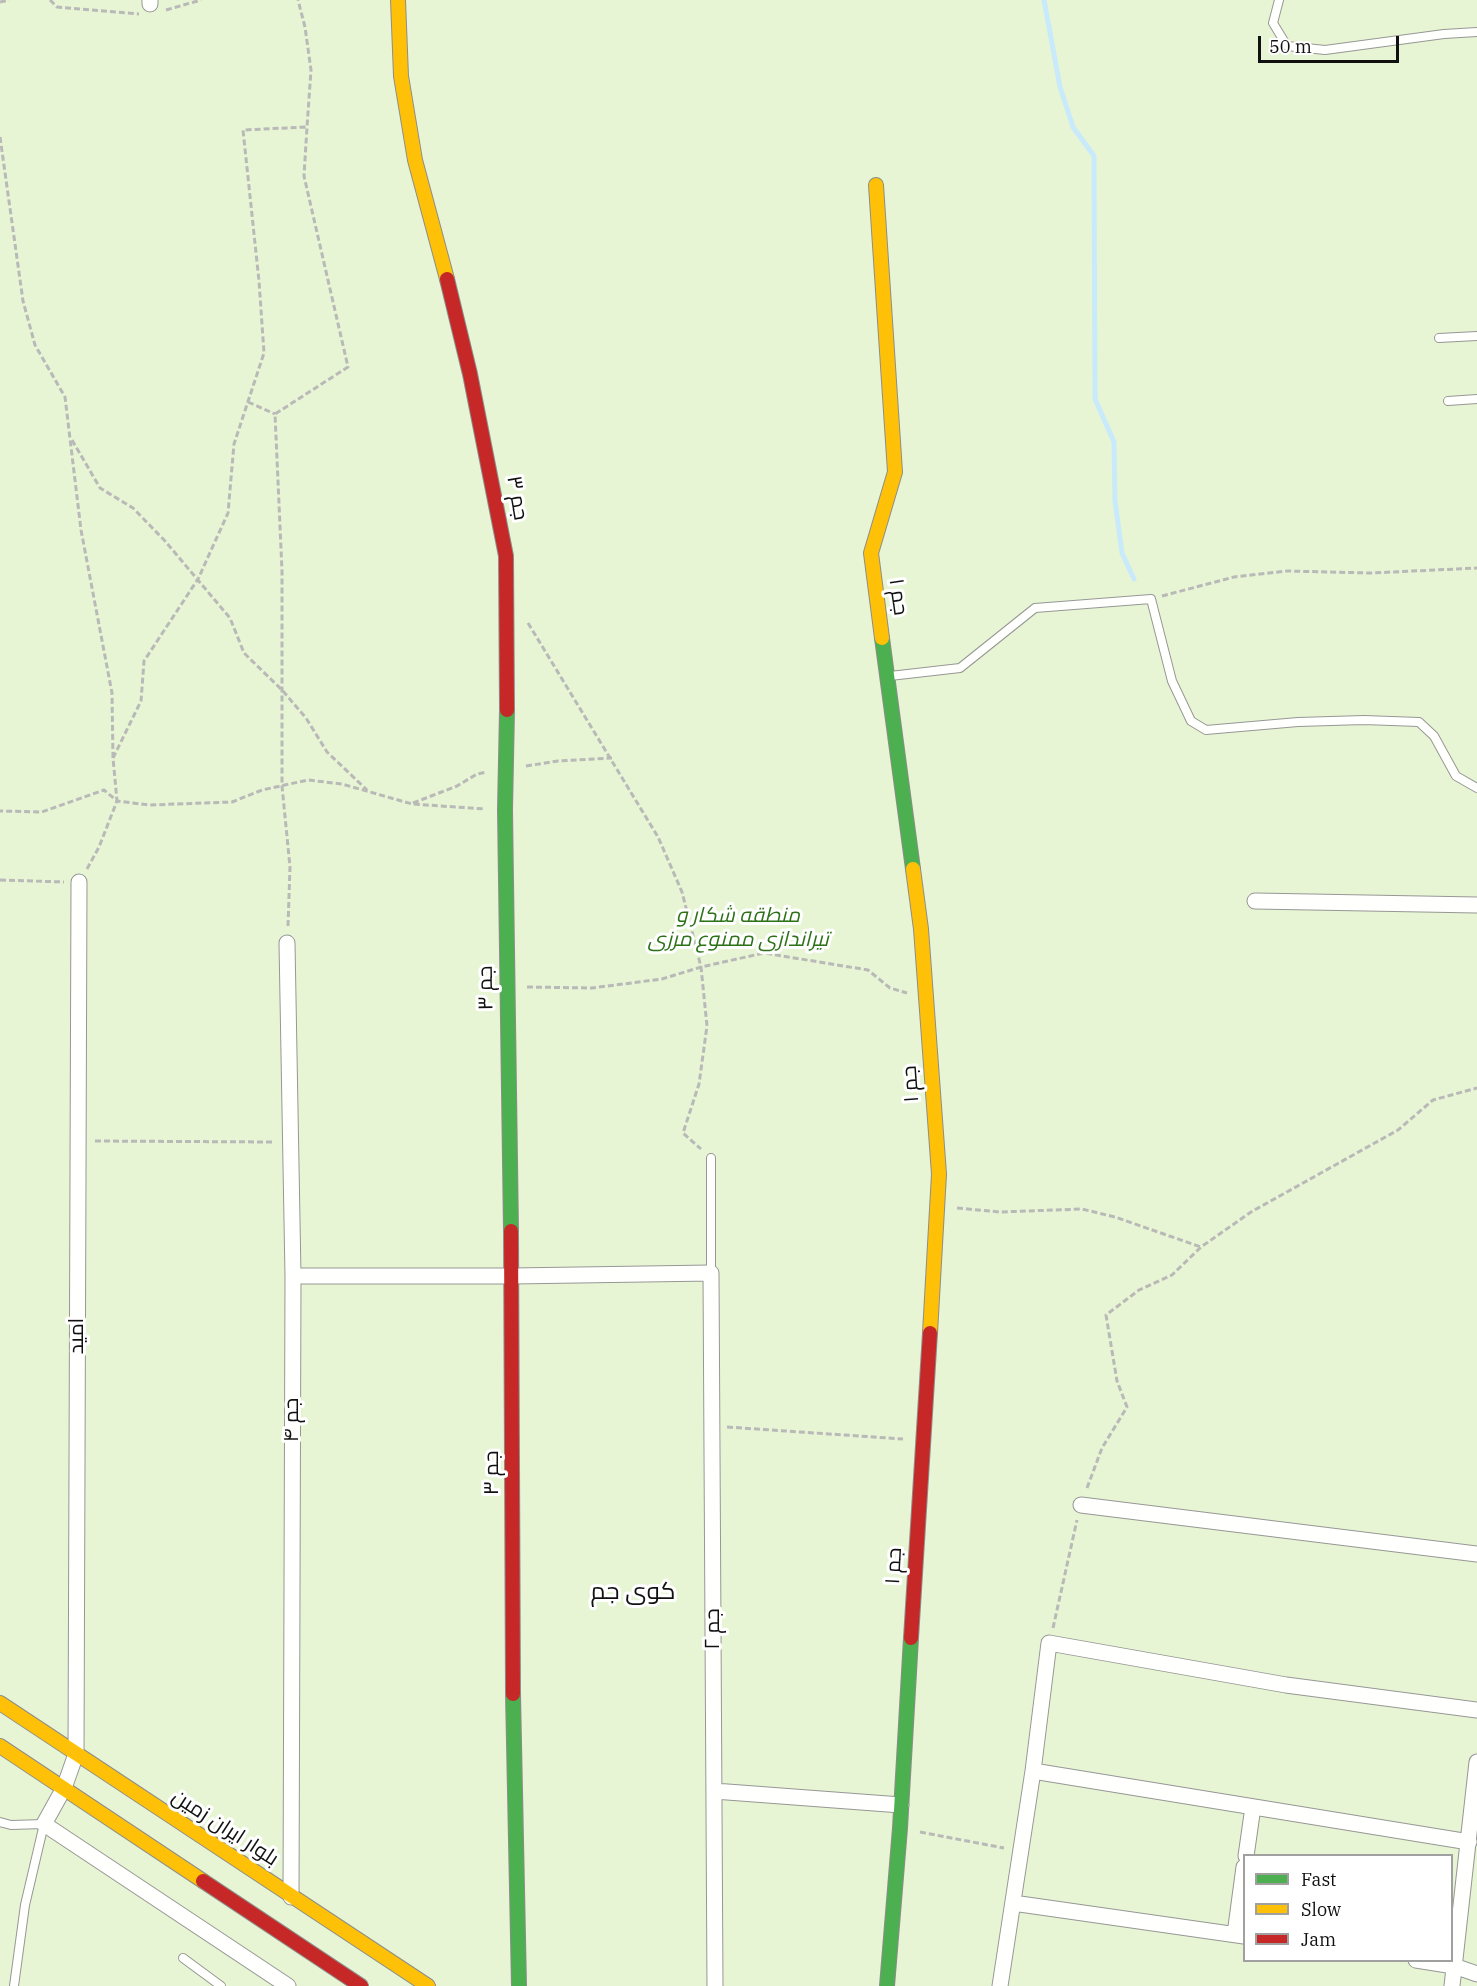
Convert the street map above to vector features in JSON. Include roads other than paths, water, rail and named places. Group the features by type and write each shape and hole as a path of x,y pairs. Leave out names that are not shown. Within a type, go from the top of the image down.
{"street":[{"name":"جم ۳","path":"398,0 401,76 415,160 470,374 506,556 508,658 505,810 512,1276 513,1751 519,1986"},
{"name":"جم ۱","path":"876,185 895,472 871,553 921,929 939,1174 900,1828 887,1986"},
{"name":"امید","path":"44,1824 64,1788 75,1755 79,882"},
{"path":"1254,901 1477,905"},
{"name":"جم ۴","path":"287,943 293,1276 291,1897"},
{"path":"293,1276 711,1273"},
{"name":"جم ۲","path":"711,1273 715,1986"},
{"path":"1081,1505 1477,1554"},
{"path":"1000,1986 1033,1772 1049,1643 1286,1685 1477,1710"},
{"name":"بلوار ایران زمین","path":"0,1703 75,1755 428,1986"},
{"path":"0,1746 361,1986"},
{"path":"1452,1986 1477,1764"},
{"path":"1033,1772 1469,1842"},
{"path":"714,1791 901,1805"},
{"path":"1246,1854 1253,1807"},
{"path":"44,1824 288,1986"},
{"path":"1013,1903 1240,1935 1243,1894"},
{"path":"1429,1962 1454,1966 1477,1974"}],"lane":[{"path":"1279,0 1273,23 1287,46 1324,50 1444,34 1477,32"},
{"path":"1439,338 1477,336"},
{"path":"1448,401 1477,399"},
{"path":"888,676 960,668 1035,608 1151,599 1173,681 1191,722 1206,730 1298,722 1364,720 1419,722 1434,736 1455,776 1477,788"},
{"path":"711,1158 711,1273"},
{"path":"0,1822 44,1824 25,1905 14,1986"},
{"path":"183,1958 221,1986"}],"waterway":[{"path":"1044,0 1060,87 1073,127 1094,156 1095,399 1114,442 1115,501 1122,553 1134,579"}],"district":[{"name":"کوی جم","path":"633,1592"}],"park label":[{"name":"منطقه شکار و تیراندازی ممنوع مرزی","path":"738,928"}]}
